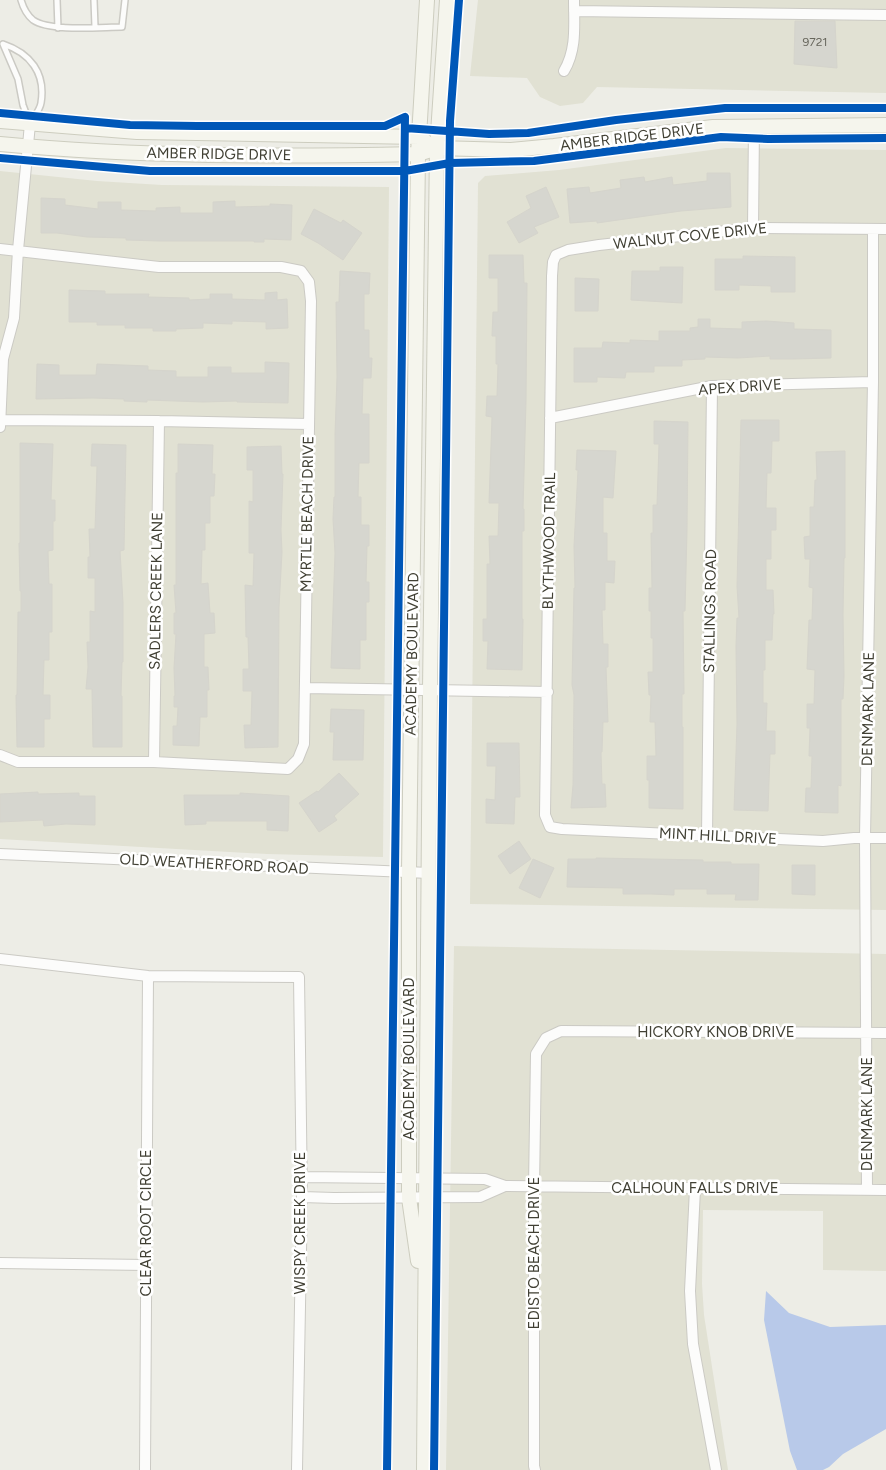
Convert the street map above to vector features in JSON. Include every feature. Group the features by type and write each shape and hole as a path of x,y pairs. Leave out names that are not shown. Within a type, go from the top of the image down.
{"main road":[{"name":"ACADEMY BOULEVARD","path":"425,1306 409,1198 409,872 418,154 427,0"},
{"name":"ACADEMY BOULEVARD","path":"424,1470 428,873 437,148 447,0"},
{"name":"AMBER RIDGE DRIVE","path":"0,121 137,132 419,137 437,148"},
{"name":"AMBER RIDGE DRIVE","path":"0,144 73,151 270,156 418,154 437,148 511,150 687,130 754,125 886,125"}],"street":[{"path":"564,71 571,59 573,49 574,0"},
{"path":"574,11 886,15"},
{"path":"0,427 3,359 14,318 18,250 30,124"},
{"path":"752,228 754,125"},
{"name":"WALNUT COVE DRIVE","path":"556,255 568,250 599,245 752,228 886,229"},
{"name":"DENMARK LANE","path":"867,1190 865,837 873,382 873,229"},
{"path":"0,249 18,250"},
{"name":"MYRTLE BEACH DRIVE","path":"18,250 159,267 281,268 301,271 309,282 311,301 304,744 298,759 288,769 154,762"},
{"name":"BLYTHWOOD TRAIL","path":"550,827 545,815 552,276 553,262 556,255"},
{"name":"APEX DRIVE","path":"550,418 712,386 873,382"},
{"name":"STALLINGS ROAD","path":"707,836 712,386"},
{"path":"0,420 159,420 309,424"},
{"name":"SADLERS CREEK LANE","path":"154,762 159,420"},
{"path":"305,688 548,692"},
{"path":"0,755 18,762 154,762"},
{"name":"MINT HILL DRIVE","path":"550,827 562,830 823,841 865,837 886,838"},
{"name":"OLD WEATHERFORD ROAD","path":"0,854 428,873"},
{"path":"0,960 148,976"},
{"name":"WISPY CREEK DRIVE","path":"148,976 299,977 302,1197 297,1470"},
{"name":"CLEAR ROOT CIRCLE","path":"145,1470 148,976"},
{"name":"HICKORY KNOB DRIVE","path":"546,1038 561,1031 886,1033"},
{"name":"EDISTO BEACH DRIVE","path":"536,1470 534,1466 534,1187 536,1054 546,1038"},
{"name":"CALHOUN FALLS DRIVE","path":"301,1177 485,1179 504,1186 534,1187 886,1190"},
{"name":"CALHOUN FALLS DRIVE","path":"302,1197 480,1197 504,1186"},
{"path":"695,1188 690,1291 693,1344 716,1470"},
{"path":"0,1263 146,1265"}],"lane":[{"path":"21,0 24,9 34,20 58,28 122,27 125,0"},
{"path":"57,0 58,28"},
{"path":"94,0 95,27"},
{"path":"1,42 25,54 34,64 41,84 41,105 30,124"},
{"path":"1,42 18,80 30,124"}],"shaded area":[{"path":"478,0 886,0 886,93 597,87 583,103 560,106 540,97 527,78 470,76"},
{"path":"726,148 886,150 886,910 470,904 478,183 485,176 559,170"},
{"path":"0,171 97,181 162,185 389,187 383,857 267,854 0,839"},
{"path":"454,946 886,954 886,1271 823,1270 823,1211 703,1210 702,1284 704,1315 728,1470 446,1470"}],"water":[{"path":"766,1291 789,1313 830,1327 886,1325 886,1429 843,1454 823,1470 797,1470 790,1451 764,1320"}],"building":[{"path":"795,21 835,21 837,68 794,64"},
{"path":"707,173 730,173 731,207 681,211 597,223 597,221 570,223 567,189 589,187 590,193 621,188 620,180 644,177 645,182 672,177 673,185 707,181"},
{"path":"546,187 559,217 534,227 538,233 519,243 507,222 531,208 526,196"},
{"path":"41,198 65,199 65,205 98,209 98,202 121,202 121,210 156,211 156,208 180,207 180,213 213,213 213,202 235,201 235,207 270,206 270,204 292,205 291,240 264,239 264,242 160,241 41,233"},
{"path":"314,209 341,223 343,220 362,233 343,260 301,234"},
{"path":"489,255 523,255 524,283 527,283 524,531 522,531 522,670 487,669 488,641 483,641 483,619 487,619 487,564 490,564 489,536 498,536 499,503 489,503 492,417 486,416 487,396 497,396 498,364 496,364 496,336 492,336 493,312 498,312 498,278 489,278"},
{"path":"743,256 795,257 795,292 771,292 771,286 739,285 739,290 715,290 715,259 743,259"},
{"path":"660,267 683,267 682,303 631,300 632,271 660,271"},
{"path":"340,271 370,273 369,294 364,294 364,330 369,330 369,358 372,358 371,378 363,378 362,414 369,414 369,463 359,463 358,497 361,497 361,525 369,525 366,582 369,582 369,602 366,602 366,640 360,640 360,669 331,668 335,553 333,519 337,377 336,302 339,302"},
{"path":"575,278 599,279 598,311 575,311"},
{"path":"69,290 105,291 105,294 149,294 148,297 189,298 189,300 210,299 210,294 232,294 232,299 265,300 265,293 277,292 277,300 287,299 288,328 266,329 266,322 232,321 232,324 203,323 203,328 153,331 153,328 125,328 125,325 97,325 97,322 69,322"},
{"path":"698,319 710,319 710,328 742,329 742,322 766,321 794,323 794,329 831,330 831,358 770,359 770,356 738,358 705,357 705,359 682,360 682,366 654,366 654,372 626,372 625,378 597,377 597,382 574,382 574,348 602,348 603,342 630,343 630,340 659,341 659,331 690,331 690,328 698,327"},
{"path":"265,362 289,363 288,403 147,400 147,402 93,398 36,399 37,364 59,365 59,375 96,375 97,364 148,366 148,370 176,371 176,377 208,377 208,367 231,367 231,373 265,373"},
{"path":"741,420 779,420 779,441 772,441 771,473 767,473 766,508 776,508 776,530 771,530 771,559 766,559 766,590 773,590 772,640 765,640 765,670 763,670 763,703 767,703 766,731 775,731 775,754 770,754 768,811 734,810 737,724 736,646 737,618 739,618 737,586"},
{"path":"654,421 688,422 685,611 683,611 683,809 649,808 647,756 656,756 655,722 650,722 651,695 649,695 648,672 653,672 653,638 651,638 649,588 652,588 651,533 653,533 653,505 657,505 659,444 654,444"},
{"path":"20,443 53,444 51,500 55,500 55,521 53,521 53,550 48,551 49,584 52,584 52,632 49,632 49,660 44,660 43,695 50,695 50,719 44,719 44,747 17,747 18,612 21,612 19,543"},
{"path":"92,444 126,445 124,550 120,551 123,603 122,747 93,747 92,689 86,689 88,667 87,642 90,642 90,611 95,612 95,578 88,578 88,557 90,557 89,529 95,529 96,500 97,466 91,466"},
{"path":"178,444 213,445 212,474 215,474 214,496 210,496 210,523 205,523 205,550 202,550 201,584 208,583 210,613 214,613 215,633 204,634 204,667 208,667 209,690 207,690 207,717 200,717 199,746 173,745 173,726 177,726 178,707 174,707 176,634 174,634 174,613 176,613 174,585 176,585 176,473 178,473"},
{"path":"281,446 283,474 279,607 278,747 245,748 244,725 251,725 252,691 243,691 243,669 249,669 245,585 253,586 254,553 249,553 249,501 253,502 253,470 247,470 247,447"},
{"path":"577,450 616,451 613,498 603,497 603,533 607,533 607,561 615,561 614,583 605,582 605,610 602,610 603,644 608,644 608,667 606,667 608,722 603,722 601,752 602,784 605,784 606,807 571,808 573,785 574,695 572,685"},
{"path":"845,451 844,676 843,699 841,699 841,786 838,785 838,813 805,812 806,788 811,788 812,756 809,756 810,728 807,728 807,704 814,704 815,670 807,669 809,620 812,620 813,588 809,587 810,559 805,559 804,537 810,536 810,507 814,507 815,480 817,480 816,452"},
{"path":"331,709 364,710 363,760 333,760 334,732 330,732"},
{"path":"487,743 519,743 520,797 515,797 514,824 486,823 486,799 495,800 496,766 487,766"},
{"path":"339,773 359,794 334,816 337,820 319,832 299,803 318,792"},
{"path":"38,792 38,794 79,793 79,796 95,796 95,825 66,824 44,826 43,820 0,822 0,794"},
{"path":"240,793 289,796 288,831 267,830 267,821 206,821 206,824 185,825 184,795 240,795"},
{"path":"519,841 531,859 510,874 498,856"},
{"path":"533,859 554,868 540,898 519,888"},
{"path":"568,859 703,860 703,862 731,862 731,864 759,864 758,900 735,900 736,894 707,894 707,889 674,889 674,895 623,894 623,888 567,887"},
{"path":"792,865 815,865 815,895 792,894"}],"cycle path":[{"path":"434,1470 450,121 459,0"},
{"path":"405,128 489,134 528,133 616,120 725,108 886,108"},
{"path":"0,113 130,125 197,126 385,126 405,117 387,1470"},
{"path":"0,158 150,171 405,171 450,163 534,161 721,137 768,139 886,138"}]}
